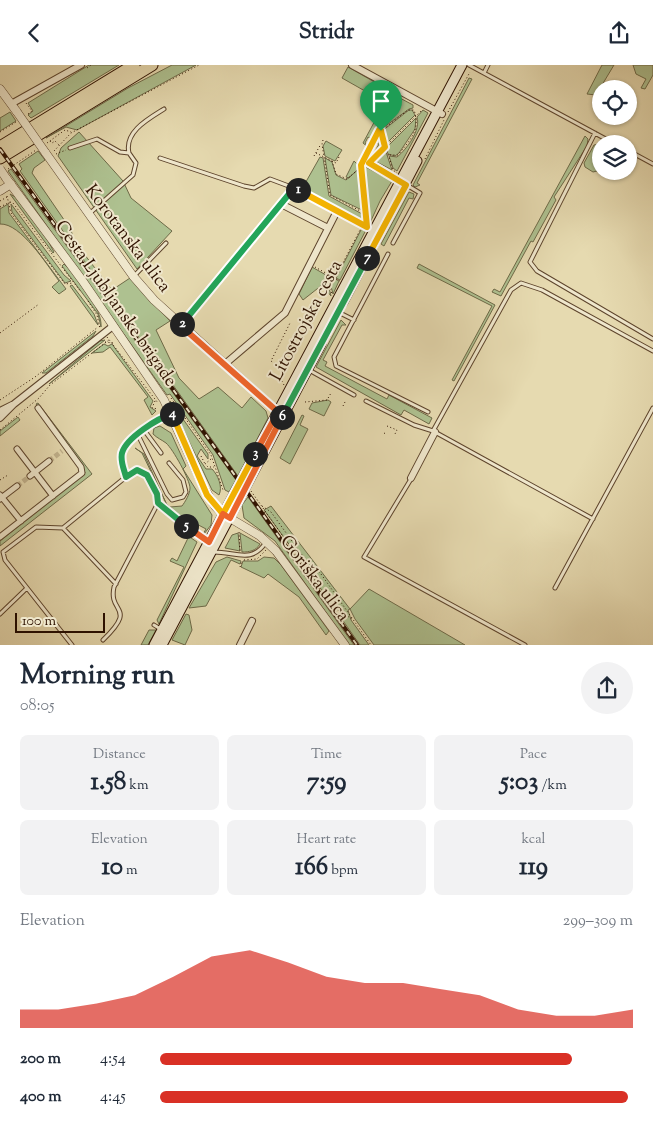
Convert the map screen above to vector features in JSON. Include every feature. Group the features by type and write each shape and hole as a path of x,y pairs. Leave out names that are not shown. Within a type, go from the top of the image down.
{"highway":[{"path":"0,147 134,65"},
{"path":"0,158 151,66"}],"main road":[{"name":"Litostrojska cesta","path":"440,113 462,65"},
{"name":"Litostrojska cesta","path":"154,645 165,632 213,551 227,516 335,311 371,229 468,65"},
{"name":"Litostrojska cesta","path":"162,645 165,632 209,542 227,516"}],"street":[{"path":"11,104 81,65"},
{"path":"352,65 440,113"},
{"name":"Korotanska ulica","path":"0,89 49,153 89,215 154,300 280,414"},
{"name":"Cesta Ljubljanske brigade","path":"0,169 113,326 171,414 207,495 227,516"},
{"path":"0,191 8,181"},
{"path":"181,326 294,188 371,229"},
{"path":"282,204 328,228"},
{"path":"225,364 285,313 337,211"},
{"path":"0,418 14,404 113,326"},
{"path":"0,411 14,404"},
{"path":"0,537 82,473 82,467 64,449 36,406"},
{"path":"411,478 434,432"},
{"path":"17,449 32,474 53,496"},
{"path":"32,474 49,461"},
{"path":"17,486 1,497 21,521"},
{"name":"Goriška ulica","path":"227,516 267,541 283,558 345,645"},
{"path":"240,645 252,621"}],"lane":[{"path":"468,65 599,135"},
{"path":"484,73 488,65"},
{"path":"89,215 132,175 136,163 129,153 127,143 129,137 151,117 164,109"},
{"path":"595,133 530,262 537,271 653,339"},
{"path":"70,148 97,139 120,152 129,153"},
{"path":"637,155 653,164"},
{"path":"160,158 244,186 254,188 270,179 294,188"},
{"path":"363,161 401,179 420,193 393,243"},
{"path":"134,276 166,243"},
{"path":"388,254 334,357 336,366 428,412"},
{"path":"434,432 515,285 521,283 542,290 653,351"},
{"path":"335,311 354,320"},
{"path":"305,367 354,395"},
{"path":"366,401 414,425 434,432 593,519"},
{"path":"555,588 651,415 653,407"},
{"path":"126,477 122,453 138,435 155,421 171,414"},
{"path":"144,430 162,453"},
{"path":"138,435 167,494 172,500 178,500 186,492 185,486 169,463"},
{"path":"72,645 4,559 4,551 36,527 63,528 137,470 145,473 157,494 158,503 116,583 114,594 121,611 121,617 119,623 103,640"},
{"path":"411,478 364,557 524,645"},
{"path":"158,503 188,528 209,542"},
{"path":"63,528 116,583"},
{"path":"213,551 242,556 255,554 267,541"},
{"path":"0,614 27,588"},
{"path":"154,625 165,632"}],"path":[{"path":"49,153 59,146 71,133 198,65"},
{"path":"335,278 371,229 365,214 363,161 400,91"},
{"path":"26,103 32,111"},
{"path":"380,131 409,109 414,110 418,123 416,131 400,154 395,157 388,155"},
{"path":"369,163 422,109"},
{"path":"380,131 393,170 401,179"},
{"path":"314,156 324,140"},
{"path":"50,141 52,143 55,141 59,146"},
{"path":"322,144 330,195 365,214"},
{"path":"49,153 70,148"},
{"path":"316,153 336,163 340,155"},
{"path":"332,161 336,174 347,179 362,167"},
{"name":"Cesta Ljubljanske brigade","path":"0,201 8,197 11,213 65,284 74,282"},
{"path":"0,207 10,202"},
{"name":"Cesta Ljubljanske brigade","path":"0,400 35,377 98,327 97,315 74,282 65,273 13,203 10,202"},
{"path":"309,265 341,281"},
{"path":"327,274 333,297"},
{"path":"0,333 39,304"},
{"path":"286,387 280,377 284,370 271,361 290,323"},
{"name":"Cesta Ljubljanske brigade","path":"104,342 109,339 113,343 157,404"},
{"path":"0,430 36,406 50,385 104,342 113,343"},
{"path":"305,402 327,400 331,393"},
{"name":"Cesta Ljubljanske brigade","path":"170,396 212,458 223,490"},
{"path":"343,406 346,400"},
{"path":"155,401 152,408 158,409"},
{"path":"387,426 397,431 395,434"},
{"path":"200,456 208,467 215,467"},
{"path":"205,464 212,458"},
{"path":"0,480 8,475"},
{"path":"250,489 265,513 337,613"},
{"path":"262,506 271,512 305,559 322,574 371,645"},
{"path":"239,532 242,556 240,567"},
{"path":"334,611 352,619"}],"green space":[{"path":"89,65 119,65 31,118 28,115 33,111 28,103"},
{"path":"172,65 196,65 77,130 66,127 46,138 128,88"},
{"path":"602,65 614,65 605,80 594,80"},
{"path":"633,65 653,65 653,75 645,89 641,88 646,79 636,74"},
{"path":"348,67 378,84 372,95 342,78"},
{"path":"469,78 472,79 417,183 420,185 415,187 413,185"},
{"path":"592,84 592,95 587,94"},
{"path":"380,91 387,96 390,92 396,96 373,140 368,137 365,143 369,148 363,143 378,115 369,111"},
{"path":"398,97 413,105 413,108 380,130"},
{"path":"409,110 412,110 415,115 385,145 382,131"},
{"path":"423,110 428,113 397,171 393,168 389,156 397,157 409,144 417,128 417,117"},
{"path":"10,112 16,121 0,131 0,118"},
{"path":"416,118 415,129 399,153 395,156 388,154 386,148"},
{"path":"79,132 123,181 131,198 172,231 137,269 58,156 61,148"},
{"path":"379,132 384,147 371,159 367,155 373,155 379,144 374,143"},
{"path":"585,136 588,139 587,146 554,197 556,200 501,296 492,292 494,289 500,292"},
{"path":"326,141 342,150 335,161 325,156 323,146"},
{"path":"385,149 392,170 373,160"},
{"path":"592,149 592,171 585,167 584,163"},
{"path":"38,151 45,160 34,168 32,173 71,230 74,241 112,290 130,278 170,321 156,330 179,378 199,399 218,387 242,408 251,397 266,411 268,418 238,476 20,171 22,169 19,164"},
{"path":"320,157 323,158 329,196 364,215 364,221 299,187 303,187"},
{"path":"325,158 332,162 336,175 346,180 360,168 364,211 331,195"},
{"path":"354,161 360,167 349,178 346,177"},
{"path":"362,165 392,181 369,225 366,215"},
{"path":"11,169 236,480 229,492 225,490 213,455 170,394 167,395 8,171"},
{"path":"409,192 414,194 413,199 409,198 384,246 381,244"},
{"path":"10,194 17,198 46,237 53,253"},
{"path":"8,204 9,213 66,289 59,294 52,287 59,281 33,246 16,230 0,224 0,209"},
{"path":"11,204 64,275 71,281 65,283 12,212"},
{"path":"362,228 366,230 340,280 336,278"},
{"path":"64,264 76,277 94,303 101,320 101,327 98,314 62,266"},
{"path":"419,264 495,305 454,381 452,380 492,306 417,268"},
{"path":"312,267 326,275 331,296 322,285 303,300 299,294"},
{"path":"328,275 339,281 333,294"},
{"path":"72,285 94,314 98,325 70,286"},
{"path":"341,320 346,325 342,325 323,360 327,362 325,366 387,399 389,395 432,418 429,424 404,410 401,415 316,367"},
{"path":"96,331 93,336 46,373 42,373"},
{"path":"105,340 49,384 100,341"},
{"path":"104,344 108,346 112,344 153,401 150,407 156,411 152,415 144,400 148,397 110,347 103,352 92,353"},
{"path":"328,400 331,402 324,416 309,409 312,403"},
{"path":"170,401 208,454 208,459 201,449 197,456 206,469 212,469 216,474 220,485 219,495 212,490"},
{"path":"38,403 92,474 0,546 0,541 85,473 82,464 36,404"},
{"path":"302,415 304,416 300,425 308,429 290,464 280,458"},
{"path":"18,417 20,420 0,436 0,431"},
{"path":"160,426 171,433 186,466 183,469 212,515 211,525 204,534 206,529 172,511 166,503 170,507 182,506 190,488 173,451 166,443 153,434 154,428"},
{"path":"135,448 144,454 165,502 142,453"},
{"path":"248,497 354,645 349,645 275,541 244,518 242,505"},
{"path":"271,506 350,609 348,610 351,620 369,645 360,645 339,615 335,614 344,615 333,606 297,555 299,553 293,546 291,547 264,510"},
{"path":"178,529 197,542 159,624 157,620 184,567 170,561 172,558 177,561 188,538 175,530"},
{"path":"238,533 240,551 225,548 232,535"},
{"path":"240,533 260,544 252,551 242,552"},
{"path":"227,557 241,561 240,564 231,560 206,606 189,608 216,562"},
{"path":"264,557 274,558 281,565 329,631 326,635 299,597 268,574 264,578 241,567 243,561 258,561"},
{"path":"369,589 465,645 374,645 350,609"},
{"path":"186,614 189,615 192,630 185,645 172,640"},
{"path":"149,630 156,630 148,645 141,645"}],"tunnel":[{"path":"49,461 62,451"},
{"path":"17,486 30,476"}],"railway":[{"path":"0,149 357,645"}],"route":[{"path":"381,131 379,130 361,165 367,227 294,188 181,326 278,412 223,514 207,495 171,414 148,426 122,453 126,477 137,470 145,473 157,494 158,503 196,534 209,542 223,514 230,518 406,185 396,177 369,163 385,147 381,131"}]}
